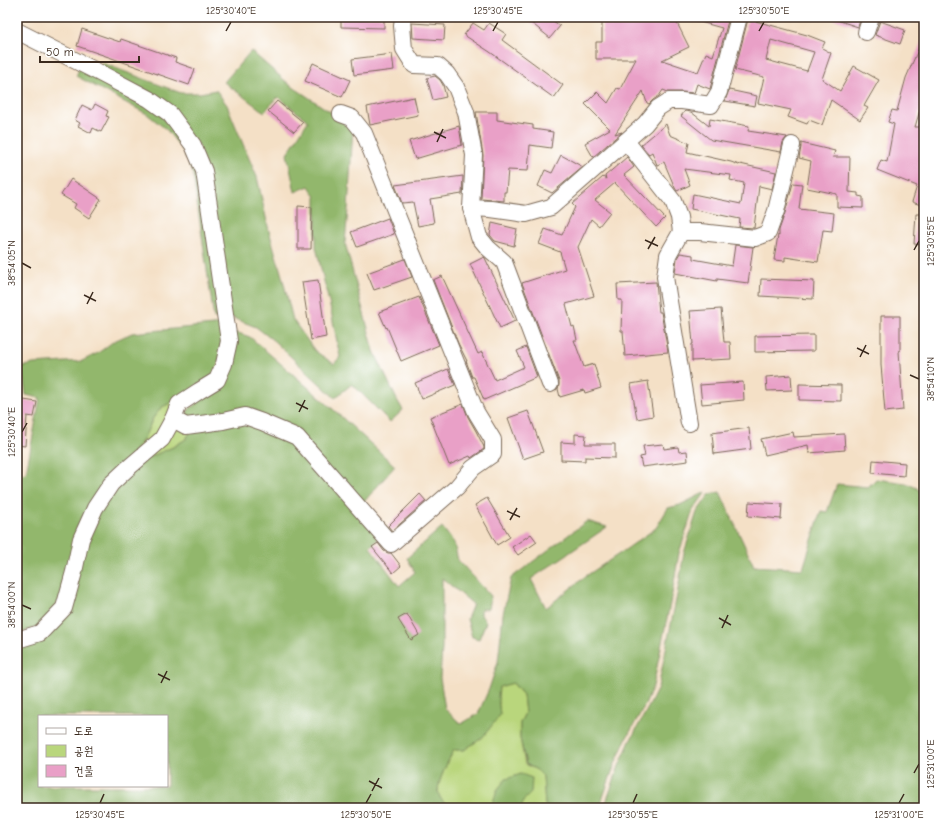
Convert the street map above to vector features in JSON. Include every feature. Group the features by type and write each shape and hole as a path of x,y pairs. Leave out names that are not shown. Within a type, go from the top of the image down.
{"street":[{"path":"403,17 402,26 404,49 414,64 438,66 447,74 456,87 466,112 474,154 471,208 479,237 488,248 504,262 550,384"},
{"path":"471,208 526,214 551,207 645,124 658,108 669,101 682,101 711,105 719,92 739,17"},
{"path":"17,31 149,99 170,114 194,145 204,172 229,341 224,364 216,380 180,404 162,439 111,484 95,508 81,539 64,608 40,633 17,640"},
{"path":"173,419 186,426 223,421 245,416 296,437 391,544 457,487 474,468 493,454 494,440 476,412 364,133 352,118 341,114"},
{"path":"626,141 673,201 679,217 681,232 668,255 665,276 689,423"},
{"path":"681,232 700,232 755,238 768,233 776,211 792,145"}],"green space":[{"path":"251,51 290,85 353,127 345,243 374,351 403,410 390,422 352,384 335,398 274,341 256,327 228,316 199,145 99,68 102,63 181,93 200,93 216,90 227,105 257,177 269,231 293,320 315,351 334,364 340,357 316,247 316,197 309,186 295,192 287,154 308,121 278,97 264,112 224,82"},
{"path":"80,67 150,105 192,148 201,178 220,317 214,318 193,175 183,151 167,130 147,114 76,76"},
{"path":"223,324 224,346 215,375 177,400 162,407 153,418 144,438 112,479 61,599 43,624 17,635 17,483 20,474 26,473 40,398 26,395 22,367 33,364 82,361 98,353 114,341 132,333"},
{"path":"235,332 250,337 334,410 395,466 363,503 279,423 188,422 185,416 189,409 216,389 231,368 236,348 234,342"},
{"path":"177,400 168,416 191,431 186,439 173,447 143,460 126,463 144,438 153,418 162,407"},
{"path":"232,424 249,425 300,445 380,537 370,547 399,586 415,572 407,558 442,527 454,543 458,560 491,596 489,609 481,609 481,615 486,622 479,639 472,637 467,619 473,604 442,578 442,649 440,678 445,709 461,724 478,714 489,689 498,662 503,614 511,578 587,521 607,527 531,579 546,608 586,576 656,528 668,508 680,505 706,492 693,510 679,553 653,686 646,703 626,739 599,808 549,808 545,805 543,776 537,770 526,764 520,738 520,723 525,713 523,695 513,683 499,687 498,697 500,715 482,738 464,750 454,750 449,759 441,777 438,792 441,799 449,808 17,808 17,646 50,631 99,509 143,460 173,447 186,439 191,431"},
{"path":"876,479 906,483 917,488 924,496 924,808 604,808 619,766 630,741 658,688 684,553 697,512 710,494 720,492 754,566 803,569 821,511 827,512 837,484 868,487"},
{"path":"513,683 523,695 525,713 520,723 520,738 525,764 537,770 543,776 545,805 549,808 521,808 524,800 531,793 497,790 493,803 488,808 477,805 474,808 449,808 441,799 438,788 449,759 454,750 464,750 482,737 500,715 498,697 499,686"},
{"path":"521,774 532,778 531,793 524,800 521,808 488,808 493,803 497,790 506,779"}],"building":[{"path":"341,17 384,17 384,28 341,27"},
{"path":"524,17 548,17 560,26 550,38"},
{"path":"604,17 674,17 689,47 662,60 698,72 706,53 713,56 722,28 693,20 693,17 729,17 710,89 697,84 694,93 668,92 663,90 659,96 649,104 647,103 643,91 615,134 622,132 593,157 585,143 610,129 585,104 597,92 608,103 617,88 620,89 636,59 596,59 596,42 602,42 602,22 604,22"},
{"path":"834,17 861,17 858,27 834,19"},
{"path":"748,19 807,35 825,42 822,48 831,53 822,79 840,91 854,66 879,80 864,106 868,108 860,120 831,100 822,125 809,120 807,124 788,117 791,110 758,103 764,77 735,70","holes":["771,40 814,52 807,71 766,60"]},
{"path":"880,21 905,30 900,44 875,35"},
{"path":"412,23 445,25 444,40 413,38"},
{"path":"473,23 484,30 489,23 506,34 502,40 563,85 554,98 464,35"},
{"path":"82,29 120,42 121,39 176,58 175,62 195,69 189,85 77,46"},
{"path":"924,36 924,96 915,127 924,127 924,206 912,202 917,186 877,170 881,160 887,162 894,124 888,122 892,110 897,111 906,78"},
{"path":"392,54 394,70 354,75 352,59"},
{"path":"313,63 350,80 342,97 305,81"},
{"path":"435,76 443,85 446,97 433,100 427,78"},
{"path":"729,90 757,96 755,106 725,101"},
{"path":"414,97 418,115 370,125 367,107"},
{"path":"277,101 303,122 294,132 268,111"},
{"path":"95,104 108,111 106,116 109,117 101,132 93,128 91,133 78,126 80,123 75,120 82,105 92,110"},
{"path":"685,111 691,112 709,126 710,119 749,126 748,131 787,137 783,142 781,152 711,140 681,116"},
{"path":"476,112 497,112 497,120 533,125 533,129 553,132 551,148 530,145 528,171 508,170 504,201 481,199 483,155"},
{"path":"666,124 670,135 689,143 687,152 739,165 776,172 772,189 759,186 754,228 739,227 740,219 691,209 693,194 741,204 744,183 730,180 731,175 684,169 690,185 677,191 664,162 657,165 652,152 649,154 641,145"},
{"path":"459,126 462,145 415,159 409,141"},
{"path":"801,143 835,151 833,157 850,157 849,192 858,193 858,196 863,197 863,208 837,207 837,194 807,188 811,161 799,158"},
{"path":"561,155 583,167 552,193 538,186 545,170 552,173"},
{"path":"627,157 634,167 624,175 665,218 656,227 615,183 595,200 610,212 599,226 591,219 578,247 594,296 566,304 572,327 574,326 577,340 574,340 584,367 594,364 601,388 585,393 584,390 560,397 558,389 559,381 522,283 565,269 560,252 539,244 545,229 562,235 575,207 572,204 603,177 606,179 605,176"},
{"path":"463,176 462,194 430,199 434,223 418,226 413,202 402,203 395,185"},
{"path":"71,179 101,199 89,218 74,208 76,204 61,195"},
{"path":"793,183 802,184 799,209 834,213 832,231 823,230 818,262 785,257 785,261 774,260 779,230"},
{"path":"298,206 312,207 311,249 298,249"},
{"path":"916,214 924,214 924,245 914,244"},
{"path":"388,218 394,234 357,247 351,232"},
{"path":"492,223 517,229 514,246 495,241 490,235"},
{"path":"735,245 753,247 748,283 717,279 717,281 675,273 677,258 680,253 693,255 693,259 732,266"},
{"path":"484,257 515,321 500,328 470,264"},
{"path":"405,259 412,277 374,290 367,273"},
{"path":"442,276 478,354 482,352 495,380 524,367 517,351 526,347 537,377 484,400 474,377 472,377 467,361 458,343 433,280"},
{"path":"761,279 814,281 813,299 760,296"},
{"path":"318,280 326,337 311,340 302,282"},
{"path":"656,282 659,312 661,312 668,352 625,356 623,331 621,331 622,300 618,300 617,284"},
{"path":"419,297 439,345 401,361 379,312"},
{"path":"721,309 724,342 730,342 731,359 692,361 693,344 690,311"},
{"path":"881,316 900,316 899,351 903,410 885,412 881,365"},
{"path":"814,335 814,351 755,352 755,336"},
{"path":"448,369 455,385 422,399 415,383"},
{"path":"791,375 792,390 767,391 766,377"},
{"path":"648,381 653,416 637,419 631,384"},
{"path":"743,382 744,400 702,404 700,385"},
{"path":"799,384 841,385 841,401 799,400"},
{"path":"17,399 37,402 34,417 27,416 25,446 17,445"},
{"path":"463,404 484,449 471,458 470,456 449,465 430,417"},
{"path":"528,411 543,452 523,459 508,418"},
{"path":"749,428 751,449 714,454 712,433"},
{"path":"793,432 794,437 844,434 845,450 809,453 808,445 765,455 761,439"},
{"path":"575,434 586,435 585,444 615,444 615,458 585,457 585,461 561,460 561,442 575,443"},
{"path":"663,444 664,449 678,447 679,452 687,451 688,461 642,467 640,457 645,456 643,446"},
{"path":"873,460 905,463 904,476 872,473"},
{"path":"420,494 426,501 392,531 388,526"},
{"path":"487,498 510,537 497,545 475,505"},
{"path":"749,502 782,504 781,519 748,516"},
{"path":"531,534 537,542 518,555 512,547"},
{"path":"378,543 384,551 391,553 401,566 393,573 372,547"},
{"path":"407,614 419,635 411,640 398,619"}]}
